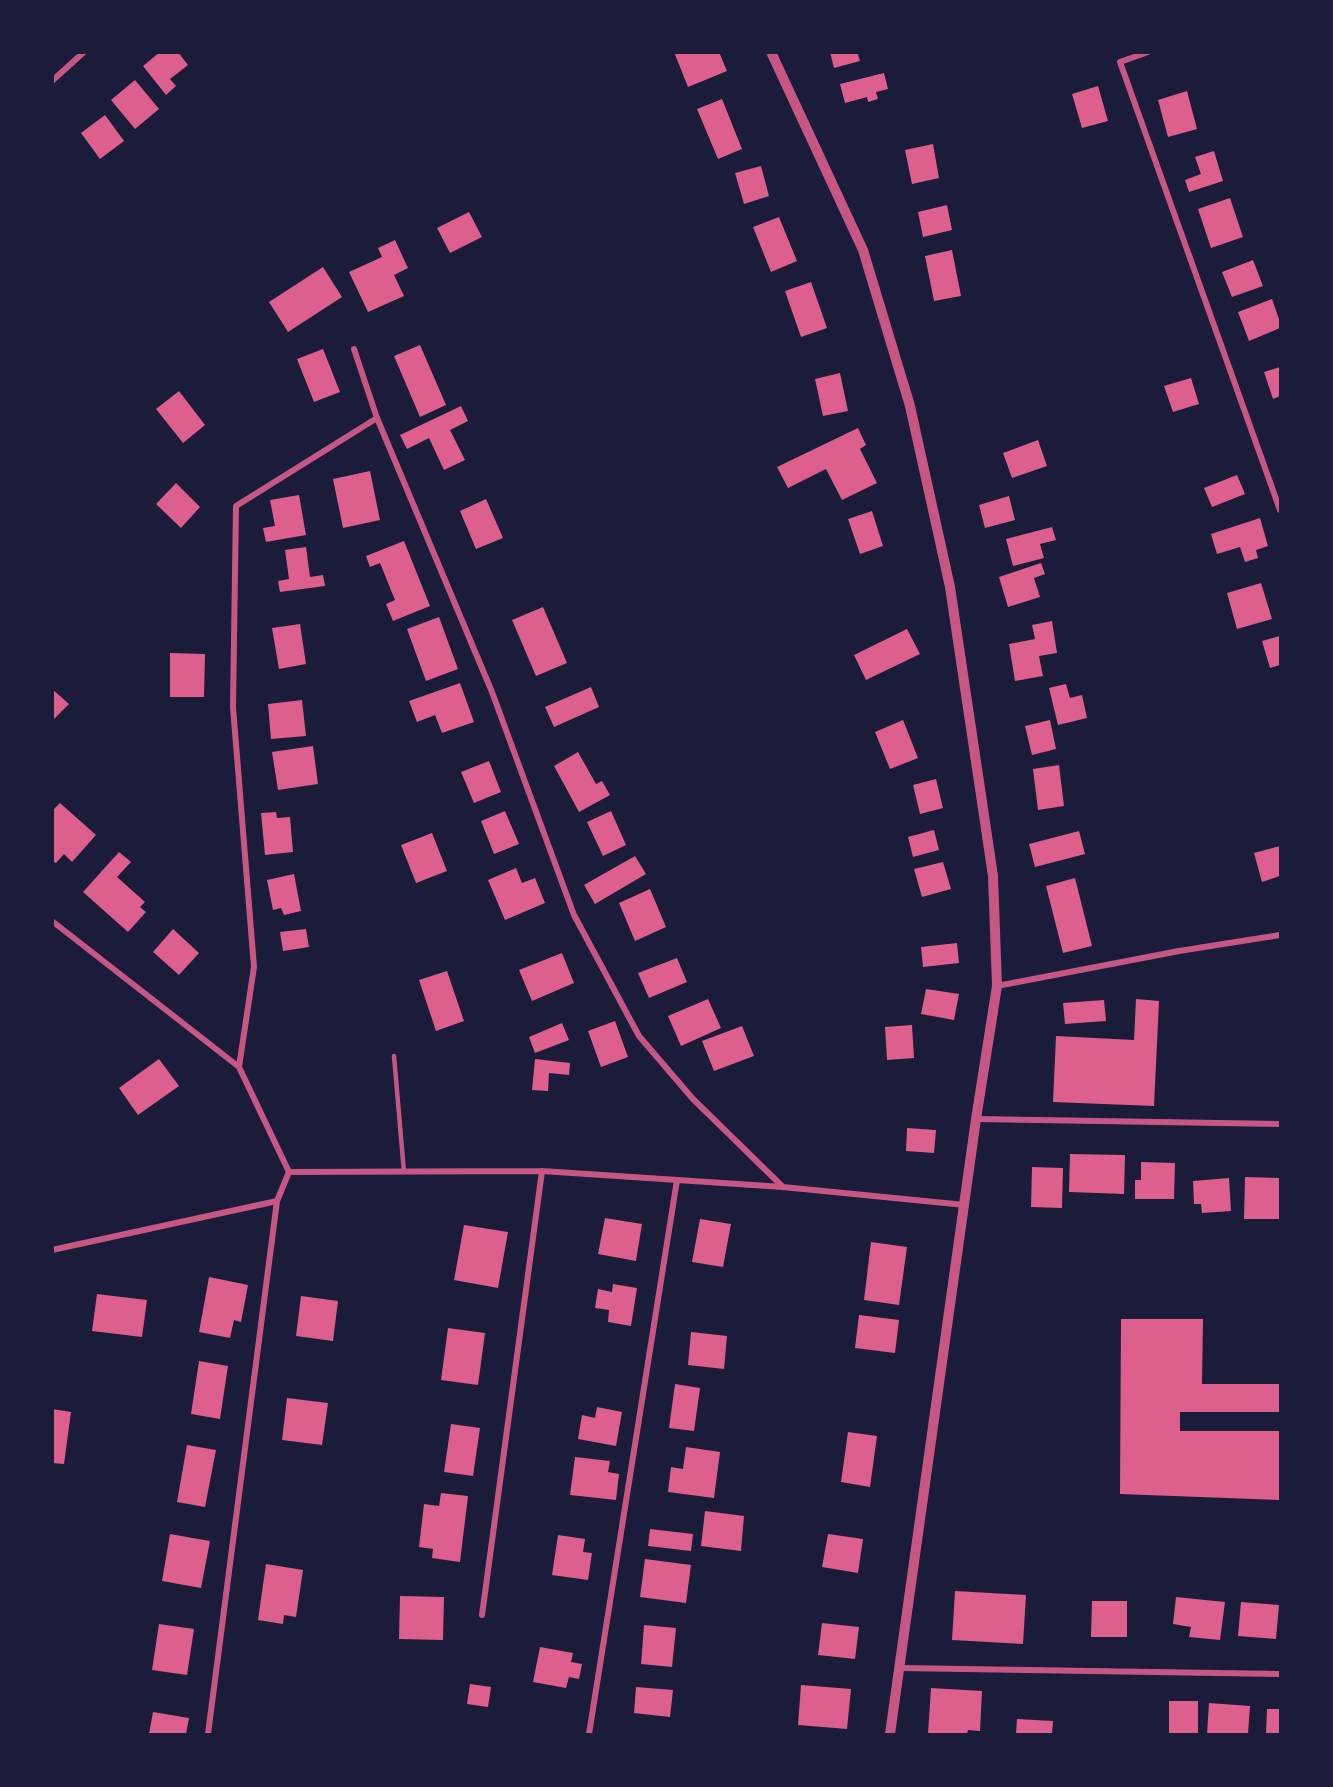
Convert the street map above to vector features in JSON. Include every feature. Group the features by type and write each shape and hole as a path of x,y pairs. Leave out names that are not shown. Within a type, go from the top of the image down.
{"street":[{"path":"52,81 84,52"},
{"path":"771,52 862,250 910,406 952,599 993,876 997,986 976,1119 890,1734"},
{"path":"1149,52 1120,62 1281,510"},
{"path":"354,349 376,418 492,692 574,915 639,1036 693,1099 783,1187"},
{"path":"239,1067 254,967 233,707 236,506 376,418"},
{"path":"52,921 239,1067 289,1172 277,1202 208,1734"},
{"path":"997,986 1281,934"},
{"path":"976,1119 1281,1124"},
{"path":"289,1172 542,1171 783,1187 965,1205"},
{"path":"482,1616 542,1171"},
{"path":"589,1734 677,1180"},
{"path":"52,1250 277,1202"},
{"path":"900,1668 1281,1674"}],"lane":[{"path":"394,1056 404,1172"}],"building":[{"path":"160,52 178,52 188,65 170,79 176,86 166,95 143,66"},
{"path":"674,52 719,52 727,71 688,87"},
{"path":"830,52 857,52 860,61 834,68"},
{"path":"884,73 888,89 876,92 878,99 868,102 867,97 845,103 840,84"},
{"path":"135,80 159,109 135,129 111,100"},
{"path":"1098,86 1108,121 1082,128 1072,94"},
{"path":"1187,91 1197,129 1168,137 1158,100"},
{"path":"722,99 742,149 718,159 697,109"},
{"path":"105,115 124,141 100,159 81,133"},
{"path":"933,144 939,178 912,184 905,150"},
{"path":"1214,151 1223,181 1189,192 1185,180 1201,174 1195,157"},
{"path":"761,166 769,196 744,204 735,173"},
{"path":"1230,198 1243,237 1211,248 1198,209"},
{"path":"947,205 952,230 923,237 918,212"},
{"path":"469,212 482,237 450,253 437,228"},
{"path":"779,217 797,261 771,272 753,227"},
{"path":"395,240 408,268 394,275 404,296 368,312 349,272 382,257 378,248"},
{"path":"952,250 961,296 934,301 925,256"},
{"path":"1253,260 1263,286 1232,297 1222,272"},
{"path":"323,267 342,297 288,332 269,302"},
{"path":"811,282 827,328 801,337 785,291"},
{"path":"1272,299 1280,328 1249,341 1238,312"},
{"path":"420,345 446,405 420,417 394,356"},
{"path":"323,349 340,392 314,402 297,359"},
{"path":"1280,367 1280,396 1273,399 1264,372"},
{"path":"840,373 848,411 823,416 815,379"},
{"path":"1191,378 1199,404 1173,412 1164,386"},
{"path":"179,391 205,425 183,443 156,409"},
{"path":"461,406 468,421 450,430 465,460 444,470 429,438 407,449 400,435"},
{"path":"858,428 866,445 860,449 877,483 842,500 826,469 788,488 777,467"},
{"path":"1038,440 1047,466 1012,478 1003,453"},
{"path":"370,471 380,520 343,528 333,479"},
{"path":"1237,475 1245,494 1212,507 1204,488"},
{"path":"176,483 200,507 181,528 156,504"},
{"path":"299,495 306,535 266,542 263,528 275,526 270,500"},
{"path":"1009,496 1015,520 985,528 979,505"},
{"path":"486,499 503,538 476,549 460,511"},
{"path":"872,511 883,546 860,554 848,519"},
{"path":"1260,518 1268,546 1256,550 1258,558 1245,562 1240,547 1217,554 1211,534"},
{"path":"1052,527 1056,540 1040,544 1044,558 1013,566 1006,539"},
{"path":"404,541 430,606 393,621 386,604 395,600 380,563 370,567 366,556"},
{"path":"306,547 310,577 323,575 325,586 280,592 278,581 289,579 285,550"},
{"path":"1041,563 1045,574 1034,578 1040,597 1008,607 999,577"},
{"path":"1261,583 1272,619 1237,629 1227,593"},
{"path":"543,607 567,663 536,676 512,620"},
{"path":"439,617 458,669 426,681 407,629"},
{"path":"1052,621 1057,653 1039,656 1043,676 1015,681 1009,644 1035,639 1032,625"},
{"path":"300,624 306,664 279,669 272,628"},
{"path":"907,629 920,654 866,680 854,655"},
{"path":"1280,636 1280,665 1270,668 1262,641"},
{"path":"170,653 205,654 204,697 170,697"},
{"path":"460,683 474,722 442,733 435,715 417,722 409,701"},
{"path":"1066,684 1070,698 1082,695 1087,718 1058,725 1049,688"},
{"path":"591,687 599,707 554,727 545,707"},
{"path":"52,689 69,704 52,721"},
{"path":"302,700 306,736 271,739 268,704"},
{"path":"903,720 918,758 890,769 875,732"},
{"path":"1050,720 1056,749 1032,755 1025,726"},
{"path":"313,746 318,784 278,790 272,752"},
{"path":"578,752 596,784 602,781 610,795 579,812 554,766"},
{"path":"489,761 501,792 474,803 461,772"},
{"path":"1059,765 1064,806 1038,810 1033,769"},
{"path":"936,779 943,808 920,814 913,785"},
{"path":"60,803 96,835 72,862 64,854 56,863 52,861 52,811"},
{"path":"505,811 519,844 494,854 481,821"},
{"path":"611,811 626,845 603,856 587,822"},
{"path":"276,812 277,818 290,817 293,852 265,855 261,813"},
{"path":"934,830 939,850 913,857 908,837"},
{"path":"1079,831 1085,854 1035,867 1029,844"},
{"path":"432,833 447,871 416,883 401,845"},
{"path":"1280,846 1280,876 1262,882 1254,853"},
{"path":"119,852 131,862 117,877 145,902 140,907 146,912 128,932 83,892"},
{"path":"635,856 646,874 595,904 584,885"},
{"path":"943,862 951,889 922,897 914,869"},
{"path":"516,868 522,883 535,878 545,903 505,920 488,880"},
{"path":"294,874 301,911 284,915 281,908 273,910 267,880"},
{"path":"1075,878 1092,946 1063,953 1046,886"},
{"path":"650,889 666,927 635,941 619,903"},
{"path":"173,929 199,953 179,975 153,952"},
{"path":"306,929 309,947 283,951 280,932"},
{"path":"957,943 959,963 923,967 921,947"},
{"path":"562,953 574,983 532,1001 519,970"},
{"path":"677,958 687,982 649,998 638,973"},
{"path":"447,971 464,1021 436,1031 419,980"},
{"path":"926,989 959,994 954,1020 921,1014"},
{"path":"708,999 721,1028 681,1046 668,1016"},
{"path":"1136,999 1159,1001 1154,1106 1053,1102 1056,1036 1134,1040"},
{"path":"1104,1000 1106,1021 1065,1024 1063,1003"},
{"path":"615,1021 628,1057 601,1067 588,1031"},
{"path":"562,1023 569,1040 535,1053 529,1037"},
{"path":"912,1025 914,1058 887,1060 885,1027"},
{"path":"742,1026 754,1056 714,1071 702,1041"},
{"path":"159,1059 179,1086 138,1115 119,1088"},
{"path":"535,1059 570,1063 569,1075 549,1073 548,1091 532,1090"},
{"path":"907,1128 936,1130 934,1153 906,1151"},
{"path":"1070,1154 1125,1155 1124,1194 1069,1192"},
{"path":"1141,1162 1175,1163 1174,1199 1135,1199 1135,1180 1141,1180"},
{"path":"1032,1167 1063,1168 1062,1208 1031,1207"},
{"path":"1245,1177 1280,1178 1280,1219 1244,1219"},
{"path":"1229,1178 1231,1211 1202,1213 1201,1204 1194,1204 1193,1181"},
{"path":"605,1218 642,1224 636,1261 598,1254"},
{"path":"700,1219 731,1224 723,1267 692,1262"},
{"path":"464,1225 508,1232 498,1288 454,1280"},
{"path":"871,1242 907,1247 899,1305 864,1300"},
{"path":"209,1277 248,1285 241,1322 234,1320 230,1338 199,1332"},
{"path":"613,1284 637,1288 631,1326 608,1322 609,1310 595,1308 598,1289 612,1292"},
{"path":"97,1294 147,1300 142,1337 92,1331"},
{"path":"301,1296 338,1301 333,1341 296,1336"},
{"path":"859,1315 899,1320 895,1353 855,1348"},
{"path":"1121,1319 1203,1319 1202,1384 1280,1384 1280,1412 1180,1412 1180,1431 1280,1431 1280,1500 1120,1494"},
{"path":"448,1328 485,1333 478,1385 441,1380"},
{"path":"691,1332 727,1336 724,1369 688,1365"},
{"path":"199,1361 228,1366 220,1419 191,1414"},
{"path":"675,1384 700,1388 694,1431 669,1428"},
{"path":"287,1398 328,1403 322,1445 282,1440"},
{"path":"597,1407 622,1412 616,1446 578,1439 582,1415 595,1418"},
{"path":"52,1409 71,1412 64,1464 52,1463"},
{"path":"451,1424 480,1428 473,1476 444,1472"},
{"path":"848,1432 877,1436 870,1487 841,1482"},
{"path":"187,1445 216,1450 205,1507 177,1502"},
{"path":"686,1447 720,1452 714,1498 668,1492 671,1467 683,1469"},
{"path":"575,1457 610,1461 608,1472 619,1474 616,1500 570,1495"},
{"path":"441,1493 468,1496 460,1562 432,1558 433,1549 419,1547 424,1504 439,1506"},
{"path":"705,1511 744,1516 741,1551 701,1546"},
{"path":"650,1529 693,1534 691,1551 648,1546"},
{"path":"170,1534 210,1541 201,1588 162,1581"},
{"path":"828,1534 863,1539 858,1573 822,1567"},
{"path":"558,1535 585,1539 583,1552 592,1553 588,1580 552,1575"},
{"path":"645,1559 691,1565 686,1603 640,1597"},
{"path":"266,1564 303,1570 296,1617 284,1615 283,1624 258,1620"},
{"path":"955,1591 1026,1595 1023,1644 952,1640"},
{"path":"400,1596 444,1597 443,1640 399,1639"},
{"path":"1176,1597 1225,1602 1220,1640 1189,1637 1191,1627 1173,1624"},
{"path":"1092,1601 1127,1601 1127,1637 1091,1637"},
{"path":"1241,1602 1279,1605 1276,1639 1238,1636"},
{"path":"822,1623 859,1627 855,1659 818,1655"},
{"path":"159,1624 194,1629 187,1675 152,1670"},
{"path":"644,1625 676,1628 672,1667 641,1664"},
{"path":"540,1647 573,1653 571,1662 582,1664 579,1679 569,1677 566,1688 533,1682"},
{"path":"470,1684 491,1687 488,1707 467,1704"},
{"path":"801,1685 851,1689 847,1729 798,1725"},
{"path":"636,1687 673,1690 670,1717 634,1713"},
{"path":"931,1688 982,1691 980,1731 968,1730 967,1734 928,1734"},
{"path":"1169,1701 1198,1701 1198,1734 1169,1734"},
{"path":"1209,1703 1250,1706 1248,1734 1207,1734"},
{"path":"1267,1709 1280,1709 1280,1734 1266,1734"},
{"path":"153,1712 189,1718 186,1734 149,1734"},
{"path":"1017,1719 1053,1721 1052,1734 1016,1734"}]}
